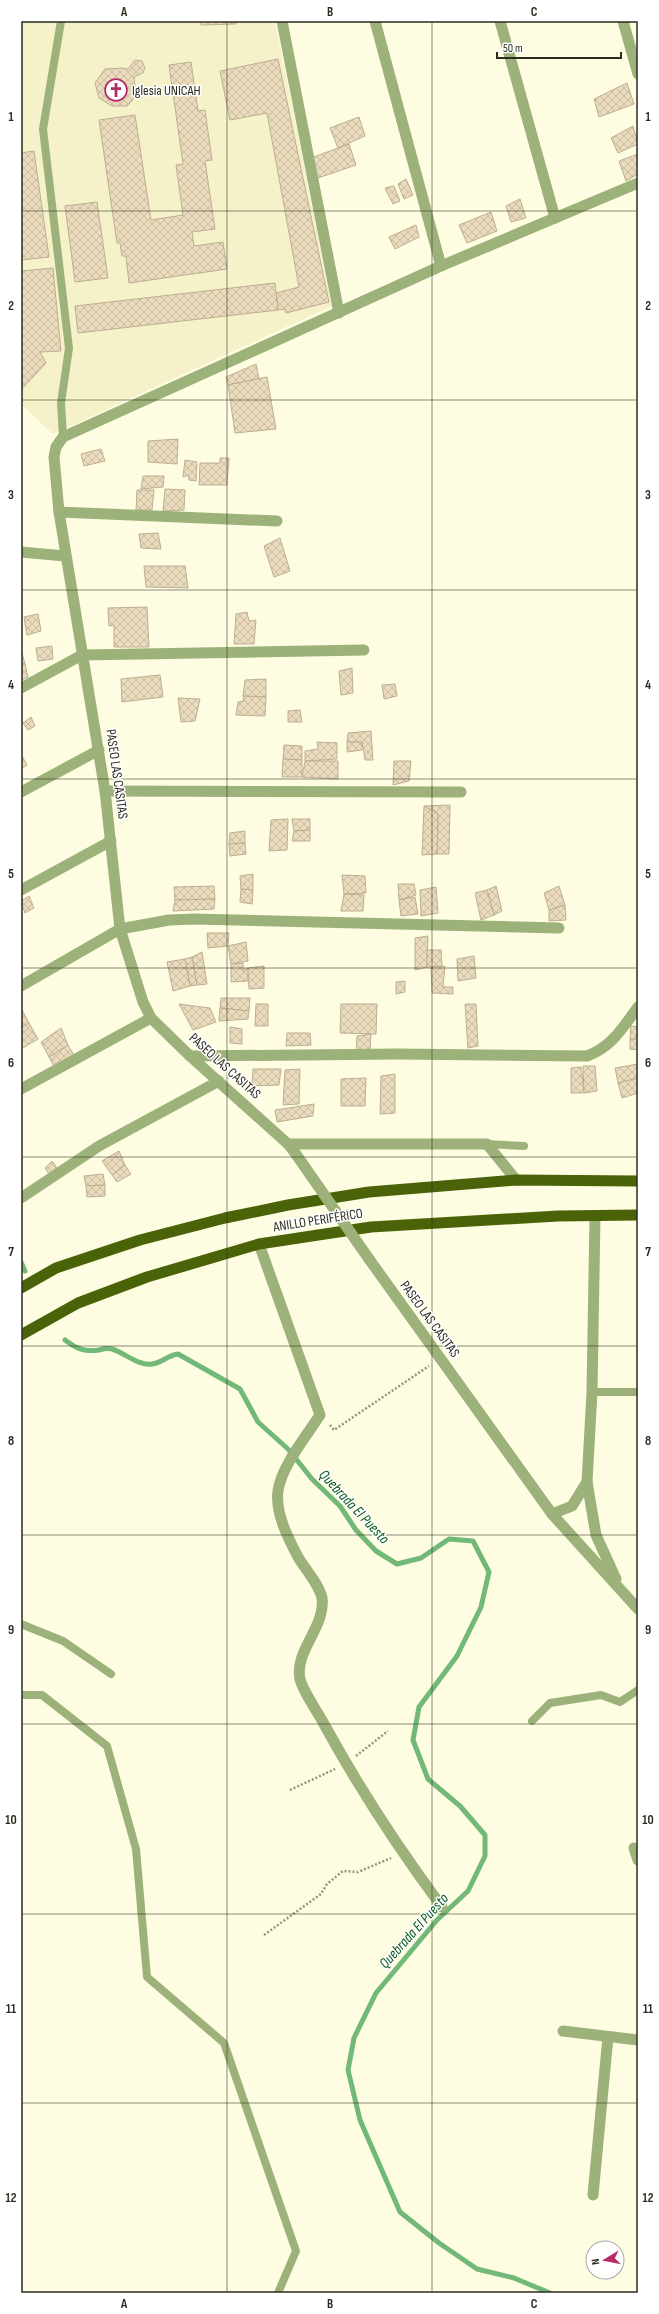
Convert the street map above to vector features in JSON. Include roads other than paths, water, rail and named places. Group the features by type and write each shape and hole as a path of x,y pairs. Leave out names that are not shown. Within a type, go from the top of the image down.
{"highway":[{"name":"ANILLO PERIFÉRICO","path":"21,1288 56,1268 140,1240 224,1218 288,1205 369,1192 516,1180 638,1181"},
{"name":"ANILLO PERIFÉRICO","path":"21,1335 78,1303 147,1277 259,1244 371,1227 638,1215"}],"street":[{"path":"282,21 339,313"},
{"path":"375,21 441,266"},
{"path":"500,21 555,218"},
{"path":"623,21 638,74"},
{"path":"63,437 441,266 638,183"},
{"name":"PASEO LAS CASITAS","path":"63,437 56,447 54,457 59,512 105,791 112,841 120,929 143,1002 151,1018 190,1056 290,1147 552,1514 638,1609"},
{"path":"59,512 277,520"},
{"path":"21,552 66,556"},
{"path":"21,688 82,656 364,650"},
{"path":"21,792 99,750"},
{"path":"105,791 461,792"},
{"path":"21,890 112,841"},
{"path":"21,986 120,929 169,920 194,918 559,928"},
{"path":"190,1056 398,1054 568,1057 587,1056 598,1052 610,1044 638,1007"},
{"path":"21,1088 151,1018"},
{"path":"21,1198 99,1146 219,1081"},
{"path":"290,1147 487,1144 516,1180"},
{"path":"595,1216 592,1392 587,1482 596,1535 621,1591"},
{"path":"259,1244 320,1415 281,1479 278,1492 282,1521 290,1542 319,1590 322,1598 322,1607 317,1625 302,1661 300,1681 346,1764 402,1853 442,1907"},
{"path":"552,1514 572,1506 587,1482"},
{"path":"634,1848 638,1860"},
{"path":"563,2031 638,2040"},
{"path":"593,2196 608,2037"}],"lane":[{"path":"61,21 43,130 69,348 61,403 63,437"},
{"path":"487,1144 524,1146"},
{"path":"592,1392 638,1392"},
{"path":"21,1624 63,1641 111,1674"},
{"path":"532,1721 550,1704 601,1695 620,1702 638,1690"},
{"path":"21,1695 42,1695 107,1746 136,1849 147,1977 224,2042 296,2251 278,2293"}],"waterway":[{"name":"Quebrada El Puesto","path":"21,1262 25,1271"},
{"name":"Quebrada El Puesto","path":"65,1340 73,1346 85,1350 94,1351 112,1349 147,1364 156,1363 178,1354 240,1389 258,1422 288,1449 312,1479 340,1506 356,1530 376,1551 397,1564 421,1558 449,1539 473,1541 489,1572 481,1607 457,1656 419,1707 413,1740 428,1779 460,1806 485,1835 485,1856 468,1891 437,1920 376,1993 354,2038 348,2070 360,2120 400,2212 439,2243 477,2269 514,2278 550,2293"}],"place":[{"name":"Iglesia UNICAH","path":"116,90"}]}
